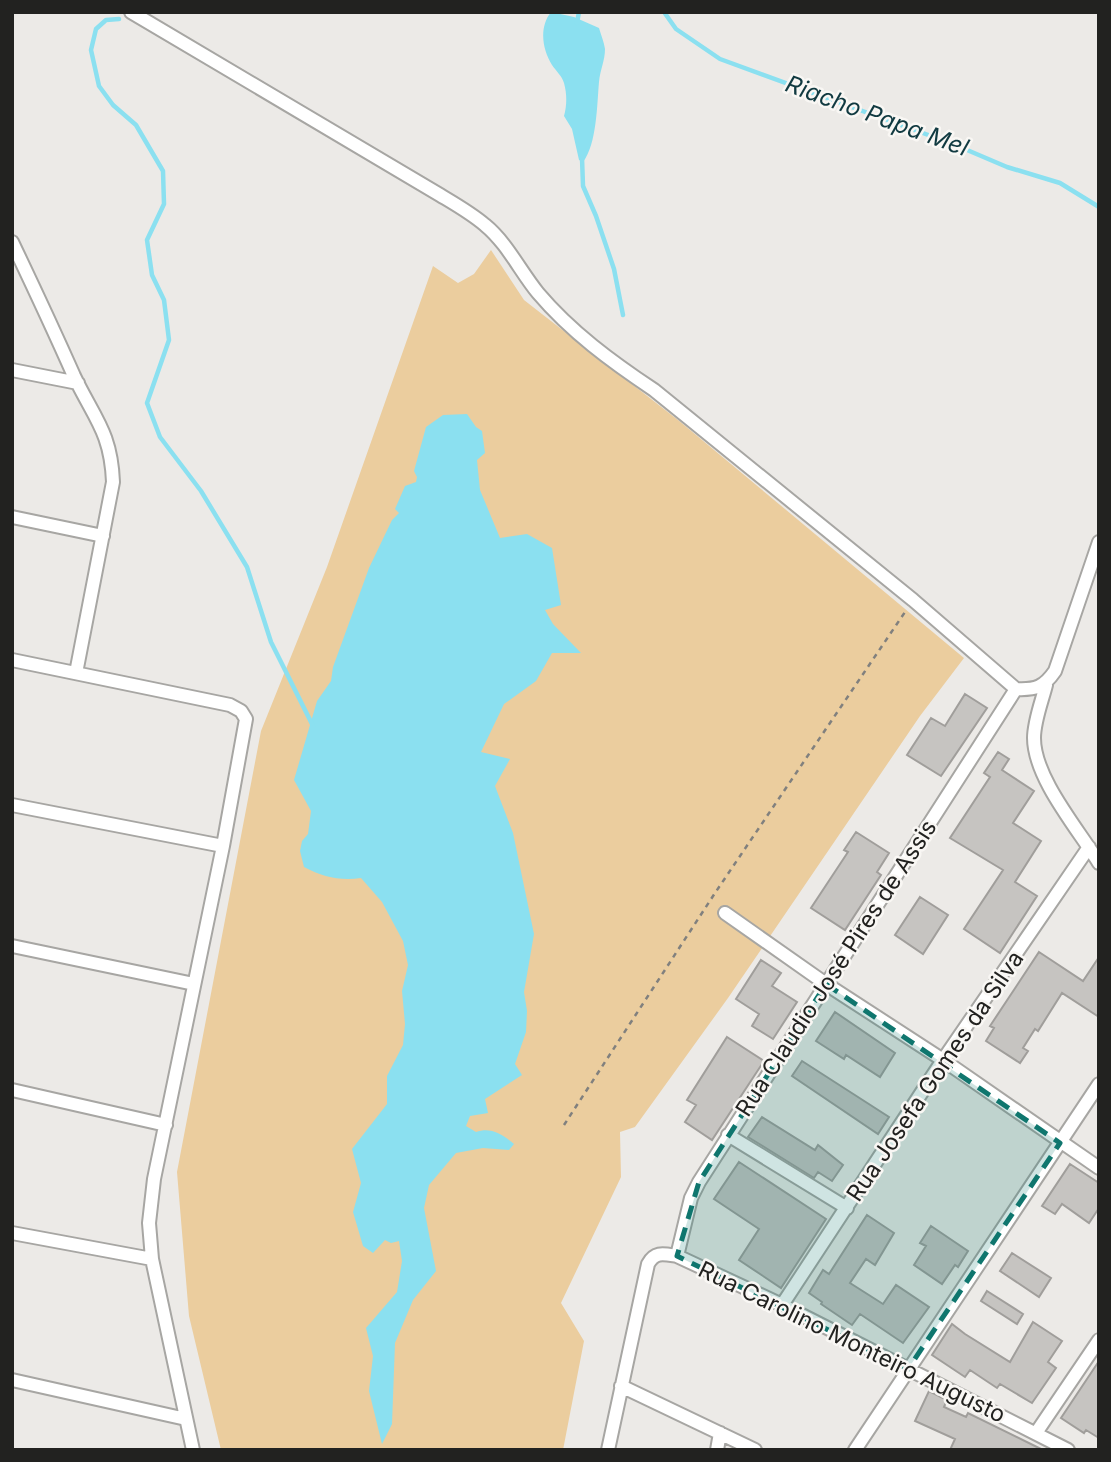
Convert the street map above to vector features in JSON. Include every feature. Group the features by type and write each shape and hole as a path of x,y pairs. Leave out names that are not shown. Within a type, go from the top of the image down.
{"street":[{"path":"131,12 440,195 485,225 506,248 538,293 610,361 654,390 913,600 1016,690 1032,690 1046,685"},
{"path":"12,242 78,383 104,431 112,456 113,482 76,673"},
{"path":"12,370 78,383"},
{"path":"12,517 103,536"},
{"path":"1099,542 1055,671 1046,685 1034,736 1036,757 1044,778 1099,863"},
{"path":"12,660 230,705 241,711 246,719 223,846 154,1179 149,1223 152,1259 193,1450"},
{"name":"Rua Claudio José Pires de Assis","path":"677,1256 691,1198 728,1135 1016,690"},
{"path":"12,805 223,846"},
{"name":"Rua Josefa Gomes da Silva","path":"782,1306 943,1060 1089,847"},
{"path":"724,914 1099,1168"},
{"path":"12,946 194,984"},
{"path":"855,1450 1099,1084"},
{"path":"12,1090 166,1125"},
{"path":"728,1135 847,1208"},
{"path":"12,1233 152,1259"},
{"name":"Rua Carolino Monteiro Augusto","path":"621,1386 645,1276 652,1257 660,1253 677,1256 782,1306 1068,1450"},
{"path":"1036,1433 1099,1340"},
{"path":"12,1380 186,1419"},
{"path":"608,1450 621,1386 755,1450"},
{"path":"717,1450 720,1433"}],"path":[{"path":"564,1125 715,893 913,600"}],"highlighted area":[{"path":"826,984 1060,1143 908,1369 677,1256 699,1182"}],"shaded area":[{"path":"491,250 524,300 678,420 964,658 920,716 728,998 635,1127 620,1132 621,1177 561,1303 584,1341 563,1450 221,1450 189,1316 177,1172 261,731 327,567 433,266 458,283 474,274"}],"water":[{"path":"551,12 574,17 599,28 605,46 594,135 583,162 579,160 572,129 564,116 564,83 552,65 544,45 543,31"},
{"path":"467,414 482,431 485,453 477,460 480,490 500,538 527,534 552,548 561,605 545,610 553,624 581,653 552,653 536,681 504,704 481,752 510,759 495,786 513,833 534,934 524,992 526,1032 515,1064 522,1075 485,1099 488,1113 470,1116 466,1126 476,1132 496,1132 514,1144 509,1150 483,1148 456,1153 429,1185 424,1208 436,1271 413,1300 395,1343 392,1424 382,1444 369,1391 373,1356 366,1328 397,1292 402,1261 399,1241 391,1243 385,1240 373,1253 363,1246 353,1212 361,1183 352,1149 387,1104 387,1076 403,1045 405,1024 402,991 408,965 403,941 382,902 361,878 332,877 304,867 300,851 302,841 308,834 311,811 294,780 317,701 331,681 333,667 369,568 392,520 399,513 395,509 405,486 416,482 414,471 426,427 443,415"}],"building":[{"path":"965,694 987,708 941,776 907,755 931,718 945,726"},
{"path":"998,752 1009,759 1002,770 1034,791 1013,823 1041,841 1015,882 1037,896 1000,953 964,929 1003,870 950,838 990,777 984,773"},
{"path":"856,832 889,853 877,872 881,875 845,930 811,908 848,852 844,850"},
{"path":"920,897 948,915 923,954 895,935"},
{"path":"1039,952 1083,981 1099,957 1099,1017 1062,993 1038,1031 1035,1029 1023,1048 1028,1051 1020,1063 986,1041 994,1028 990,1026"},
{"path":"761,960 781,973 772,986 797,1002 773,1039 752,1026 759,1014 736,999"},
{"path":"835,1012 895,1053 880,1077 846,1055 844,1059 816,1041"},
{"path":"727,1037 764,1061 712,1140 685,1122 696,1105 687,1100"},
{"path":"802,1061 889,1117 878,1134 792,1076"},
{"path":"762,1117 815,1150 818,1145 843,1165 832,1181 818,1172 814,1178 748,1137"},
{"path":"739,1162 826,1219 781,1288 739,1260 759,1229 714,1199"},
{"path":"1070,1164 1099,1183 1099,1208 1089,1223 1062,1204 1055,1214 1042,1206"},
{"path":"867,1215 894,1233 875,1265 866,1259 850,1283 883,1304 896,1285 929,1307 903,1343 860,1314 852,1325 809,1293 823,1270 829,1274"},
{"path":"931,1226 968,1251 942,1284 914,1265 926,1246 920,1243"},
{"path":"1012,1253 1051,1278 1039,1297 1000,1271"},
{"path":"987,1291 1023,1314 1017,1324 981,1301"},
{"path":"1033,1322 1062,1341 1048,1362 1056,1368 1032,1403 1000,1384 997,1388 970,1370 965,1377 932,1355 952,1324 1010,1362"},
{"path":"1099,1361 1099,1438 1086,1430 1084,1433 1061,1418"},
{"path":"929,1391 947,1400 944,1407 966,1417 968,1413 1043,1450 950,1450 955,1439 915,1421"}],"waterway":[{"path":"577,23 579,12"},
{"name":"Riacho Papa Mel","path":"664,12 676,29 720,59 953,144 1007,167 1060,183 1099,207"},
{"path":"119,19 106,20 96,29 91,50 99,86 113,105 136,125 163,171 164,204 147,240 152,275 164,300 169,340 147,403 160,437 201,491 247,567 271,642 313,726"},
{"path":"582,158 583,186 614,269 623,315"}]}
